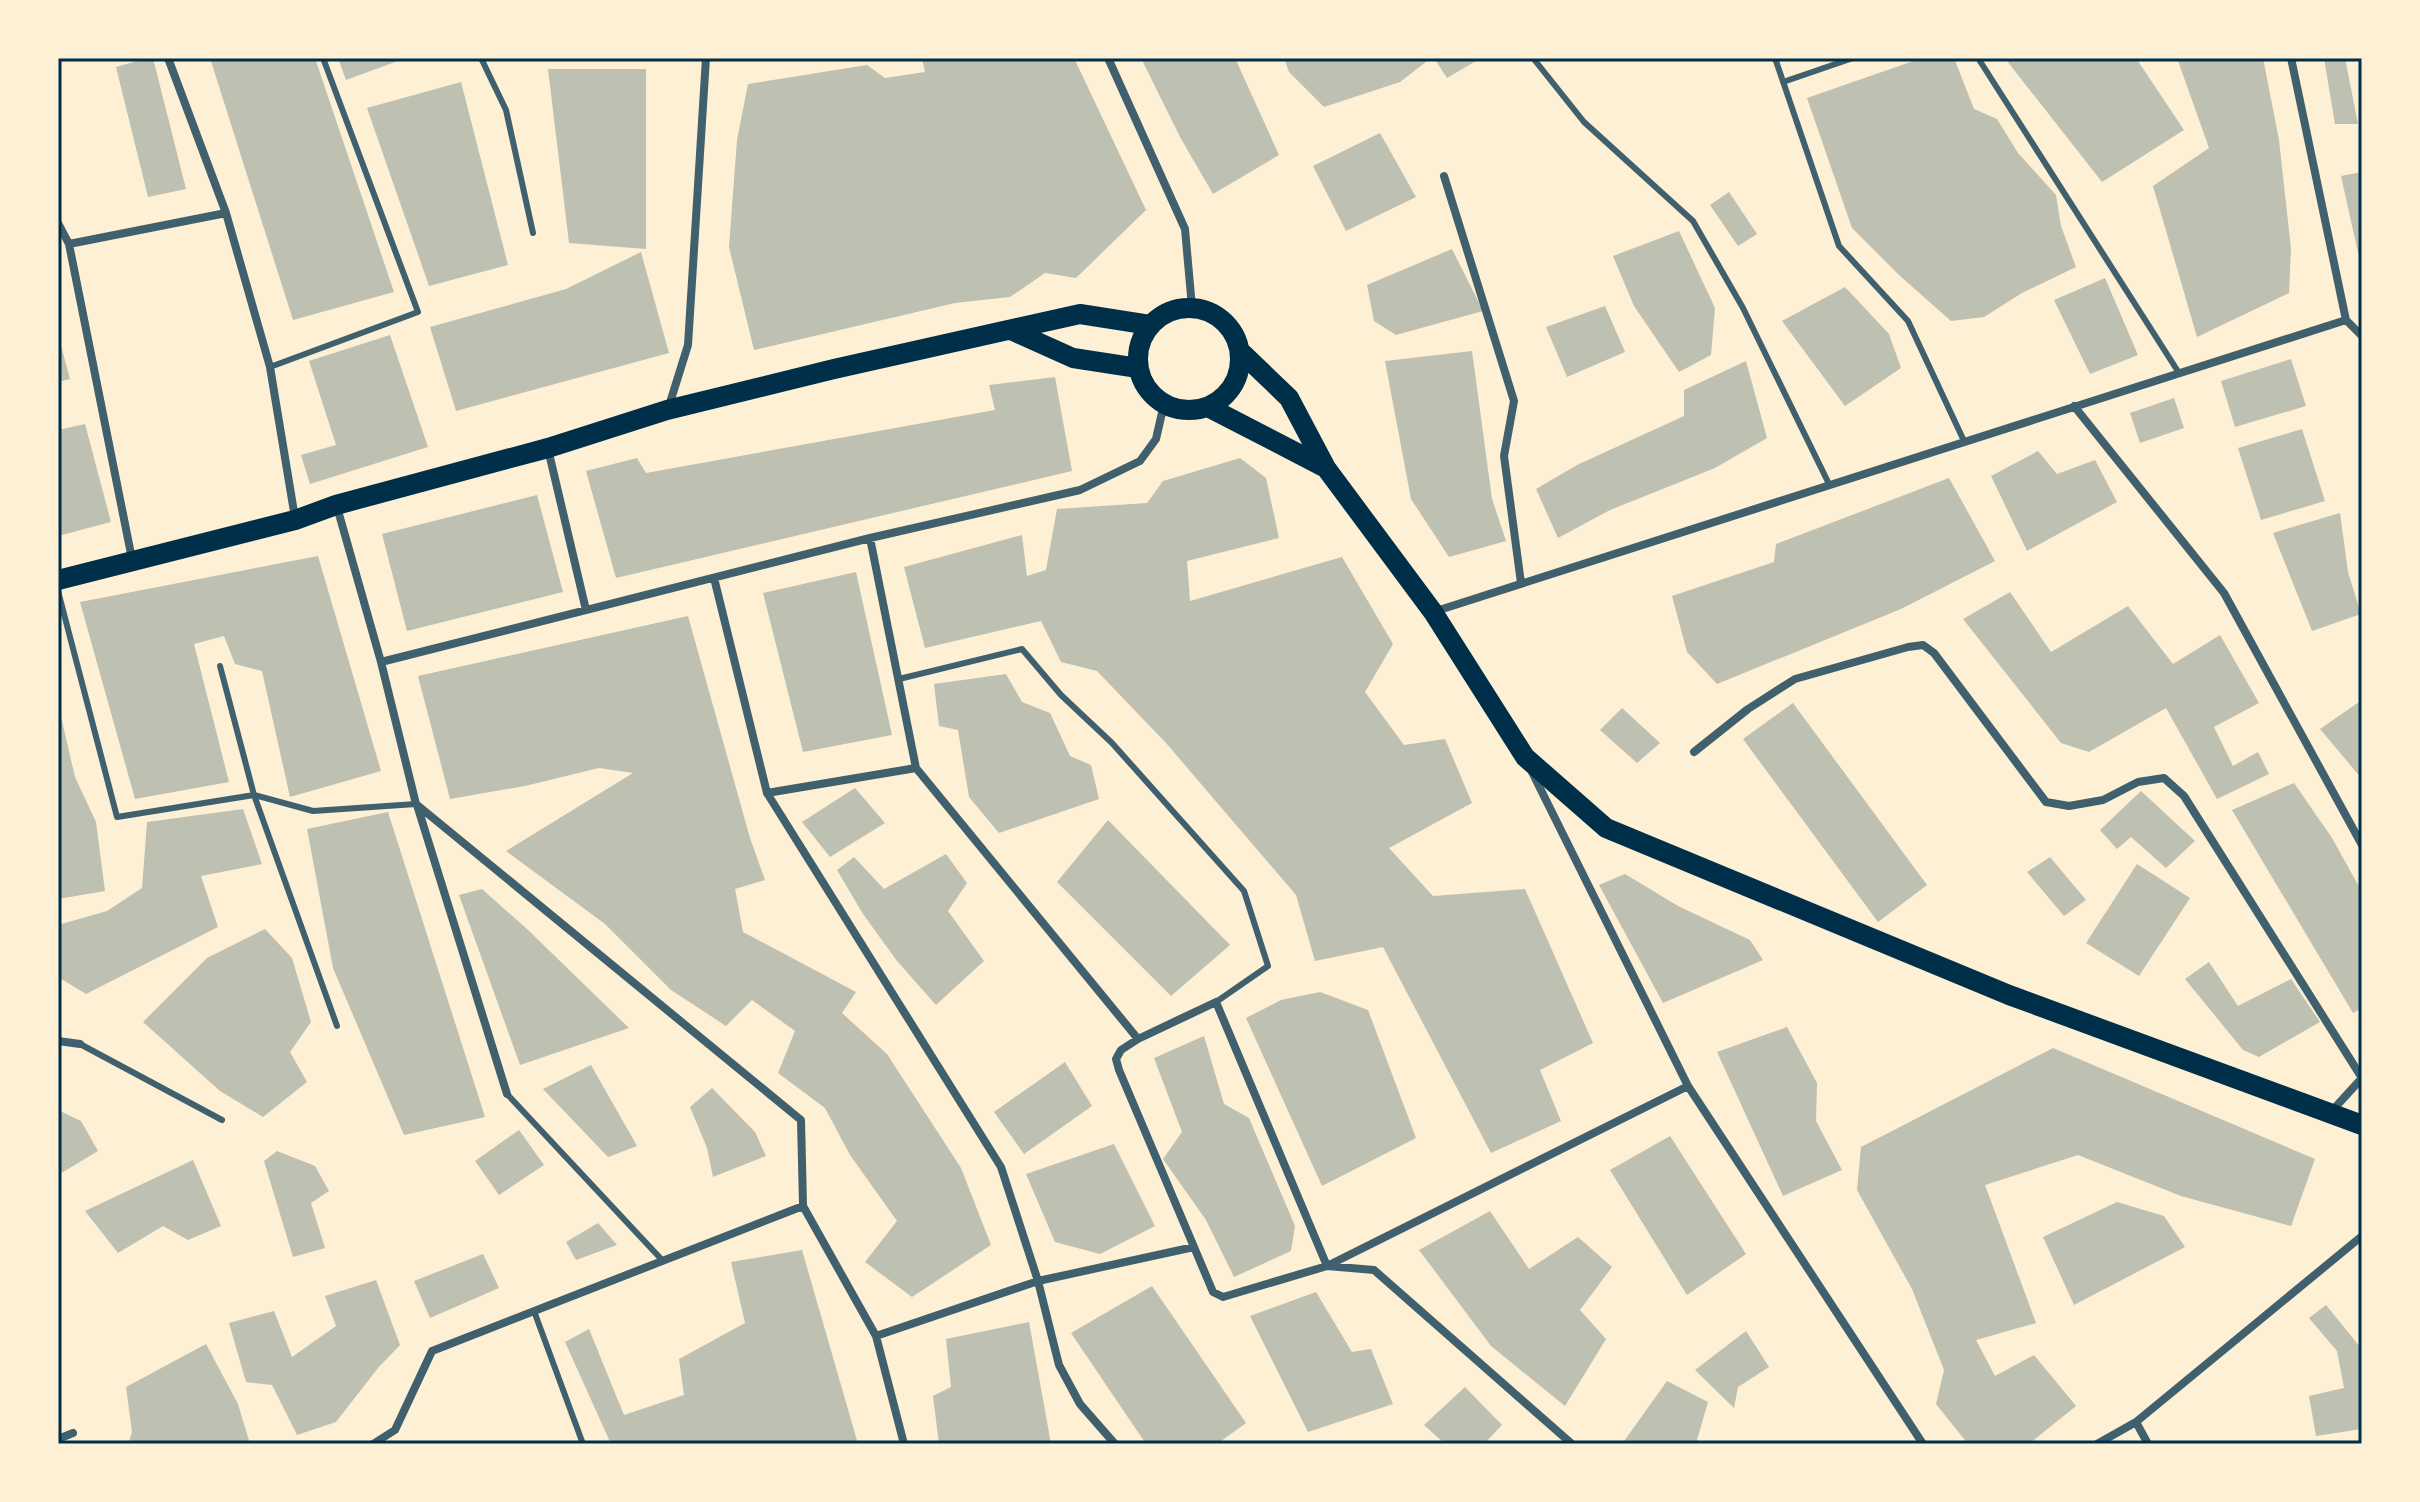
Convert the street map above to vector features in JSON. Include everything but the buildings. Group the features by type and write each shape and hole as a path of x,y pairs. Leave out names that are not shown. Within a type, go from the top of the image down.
{"main road":[{"path":"1240,351 1239,374 1227,393 1208,407 1186,411 1164,404 1147,389 1138,368 1139,345 1150,325 1169,312 1192,307 1214,314 1231,329 1240,351 1289,398 1326,468 1433,612 1525,757 1606,828 2009,995 2362,1125"},
{"path":"58,580 295,520 336,505 548,448 667,410 834,369 1080,314 1150,325"},
{"path":"1013,331 1073,358 1138,368"},
{"path":"1208,407 1326,468"}],"street":[{"path":"168,58 226,213 270,367 295,520"},
{"path":"667,410 688,345 706,58"},
{"path":"1108,58 1185,229 1192,307"},
{"path":"2291,58 2346,320 2362,336"},
{"path":"1444,176 1514,401 1504,456 1521,583"},
{"path":"69,244 226,213"},
{"path":"58,223 69,244 132,559"},
{"path":"1433,612 2346,320"},
{"path":"381,662 870,538 1080,490 1140,461 1156,439 1164,404"},
{"path":"2074,406 2224,593 2362,845"},
{"path":"548,448 586,610"},
{"path":"336,505 381,662 416,804 507,1094"},
{"path":"870,538 916,768 1138,1039"},
{"path":"714,578 767,793 1001,1167 1038,1281 1059,1365 1080,1404 1115,1444"},
{"path":"1694,752 1748,709 1795,679 1923,645 1934,653 2046,802 2069,806 2103,800 2138,782 2164,778 2184,796 2362,1078 2329,1113"},
{"path":"1525,757 1688,1086 1923,1444"},
{"path":"767,793 916,768"},
{"path":"416,804 801,1120 803,1206 876,1336 904,1444"},
{"path":"1327,1266 1216,1002 1121,1050 1116,1059 1119,1070 1213,1292 1223,1297 1327,1266 1688,1086"},
{"path":"58,1041 80,1044"},
{"path":"373,1444 395,1430 432,1351 803,1206"},
{"path":"2097,1444 2136,1422 2362,1236"},
{"path":"876,1336 1038,1281 1194,1247"},
{"path":"1327,1266 1374,1270 1572,1444"},
{"path":"2136,1422 2148,1444"},
{"path":"58,1442 73,1433"}],"lane":[{"path":"270,367 418,312 323,58"},
{"path":"481,58 506,110 533,233"},
{"path":"1533,58 1584,122 1693,221 1743,308 1829,484"},
{"path":"1775,58 1839,246 1908,321 1964,441"},
{"path":"1783,82 1853,58"},
{"path":"1978,58 2179,373"},
{"path":"58,591 117,817 254,795 313,811 416,804"},
{"path":"899,679 1022,649 1061,695 1112,743 1244,891 1268,966 1216,1002"},
{"path":"220,666 254,795 337,1026"},
{"path":"80,1044 222,1120"},
{"path":"507,1094 663,1261"},
{"path":"534,1311 583,1444"}]}
